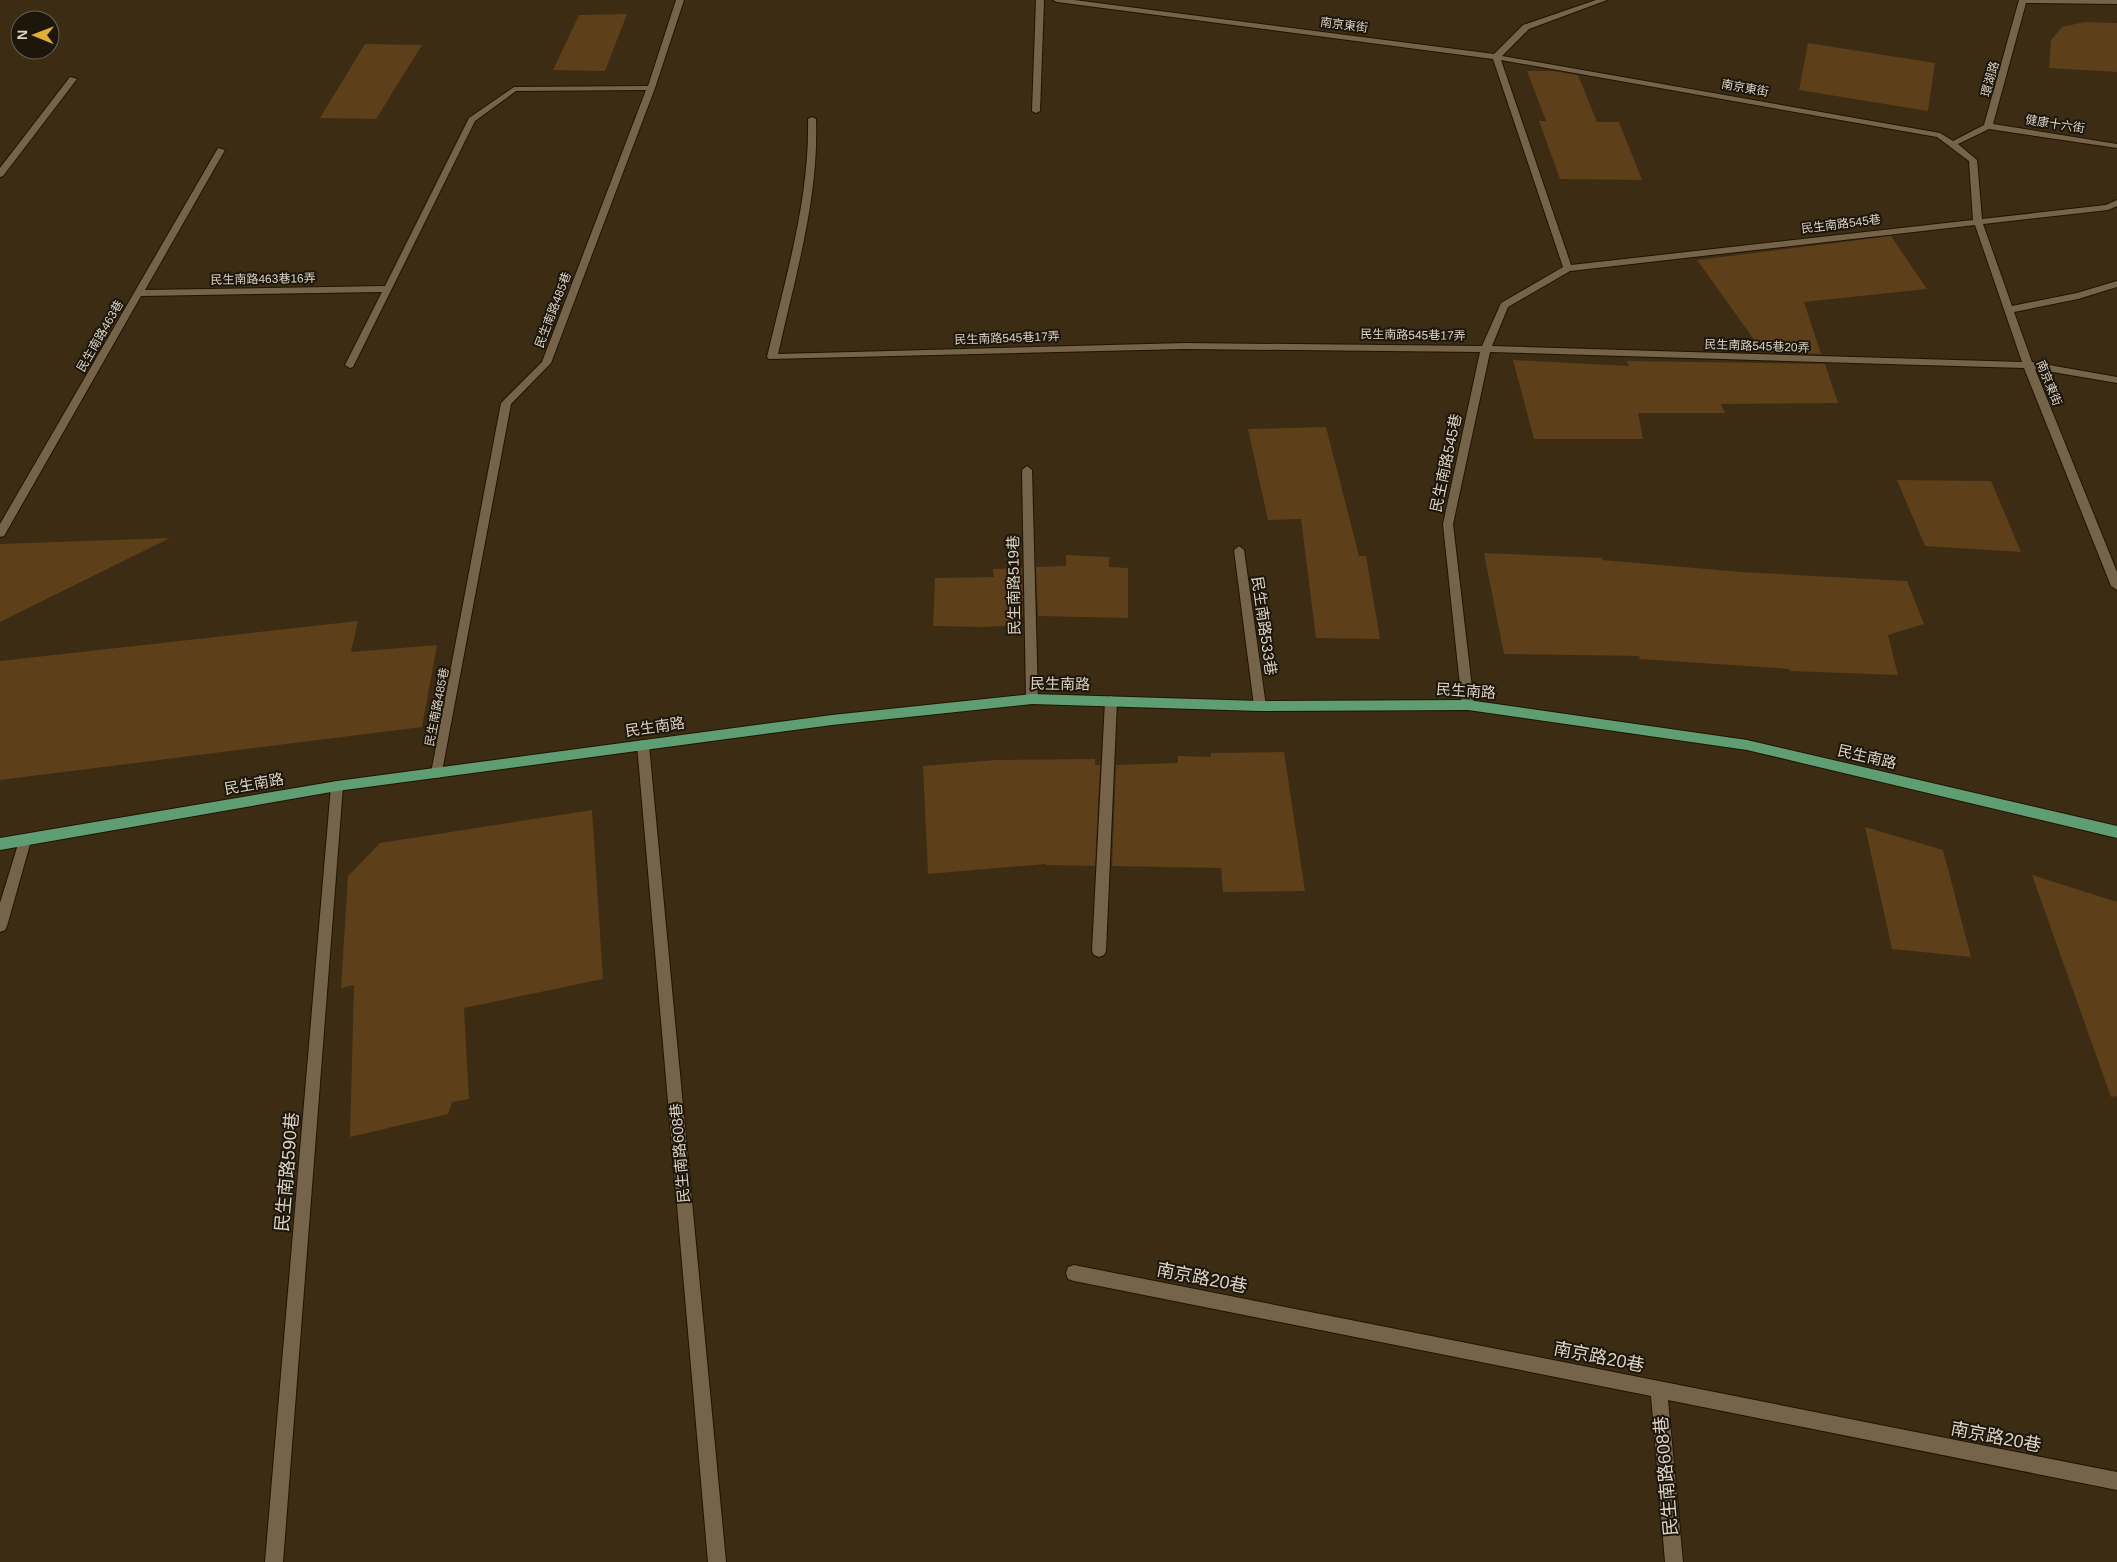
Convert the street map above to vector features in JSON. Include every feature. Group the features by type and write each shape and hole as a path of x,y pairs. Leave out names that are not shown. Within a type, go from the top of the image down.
{"main road":[{"name":"民生南路","path":"0,844 337,786 832,720 1032,699 1260,706 1468,705 1747,745 2117,832"}],"street":[{"name":"民生南路485巷","path":"437,773 506,403 546,363 651,88 680,0"},
{"path":"1036,111 1040,0"},
{"name":"南京東街","path":"1057,0 1496,57 1940,135 1973,160 1978,221 2028,366 2117,586"},
{"path":"1568,268 1496,57 1526,27 1603,0"},
{"path":"2023,1 2117,2"},
{"name":"環湖路","path":"1988,126 2023,1"},
{"path":"0,174 73,79"},
{"path":"350,365 472,120 514,89 651,88"},
{"name":"民生南路545巷17弄","path":"812,120 813,152 798,242 772,357 1185,346 1486,349"},
{"path":"1952,144 1988,126"},
{"name":"健康十六街","path":"1988,126 2117,146"},
{"name":"民生南路463巷","path":"0,533 221,150"},
{"name":"民生南路545巷","path":"1468,705 1448,524 1486,349 1504,305 1568,268 2108,207 2117,203"},
{"path":"2009,310 2078,296 2117,284"},
{"name":"民生南路463巷16弄","path":"139,293 388,289"},
{"name":"民生南路545巷20弄","path":"1486,349 2028,366 2117,380"},
{"name":"民生南路519巷","path":"1027,470 1032,699"},
{"name":"民生南路533巷","path":"1238,550 1260,706"},
{"path":"1098,951 1111,701"},
{"name":"民生南路608巷","path":"643,745 717,1562"},
{"name":"民生南路590巷","path":"274,1562 337,786"},
{"path":"0,926 25,840"},
{"name":"南京路20巷","path":"1074,1273 2117,1481"},
{"name":"民生南路608巷","path":"1659,1390 1674,1562"}],"building":[{"path":"627,14 605,71 553,70 579,15"},
{"path":"2084,22 2117,23 2117,72 2049,68 2051,40 2062,27"},
{"path":"1808,43 1935,63 1928,111 1799,90"},
{"path":"365,44 422,45 376,119 320,118"},
{"path":"1527,71 1553,71 1578,75 1597,122 1619,122 1642,180 1560,179 1539,121 1546,121"},
{"path":"1891,236 1927,289 1804,302 1821,354 1763,352 1697,260"},
{"path":"1513,360 1629,366 1627,361 1825,364 1838,403 1721,404 1725,413 1638,413 1643,439 1534,439"},
{"path":"1326,427 1359,556 1366,556 1380,639 1316,638 1301,519 1268,520 1248,429"},
{"path":"1897,480 1991,481 2021,552 1925,546"},
{"path":"170,538 0,622 0,544"},
{"path":"1484,553 1602,558 1602,560 1742,572 1907,581 1924,624 1888,635 1898,675 1790,671 1790,669 1640,659 1639,656 1504,654"},
{"path":"1066,555 1109,557 1109,567 1128,568 1128,618 1038,616 1036,567 1066,566"},
{"path":"1022,568 1023,616 1016,616 1017,625 984,627 933,626 935,578 994,577 993,569"},
{"path":"358,621 351,652 437,645 422,727 0,780 0,661"},
{"path":"1284,752 1305,891 1223,892 1221,868 1112,866 1116,765 1178,763 1178,756 1211,757 1211,753"},
{"path":"1095,759 1095,765 1100,765 1095,866 1046,864 928,874 923,766 995,760"},
{"path":"592,810 603,979 464,1008 469,1099 452,1102 448,1114 350,1137 354,985 341,988 348,876 380,843"},
{"path":"1865,827 1943,850 1971,957 1892,949"},
{"path":"2032,875 2117,902 2117,1096 2111,1097"}]}
